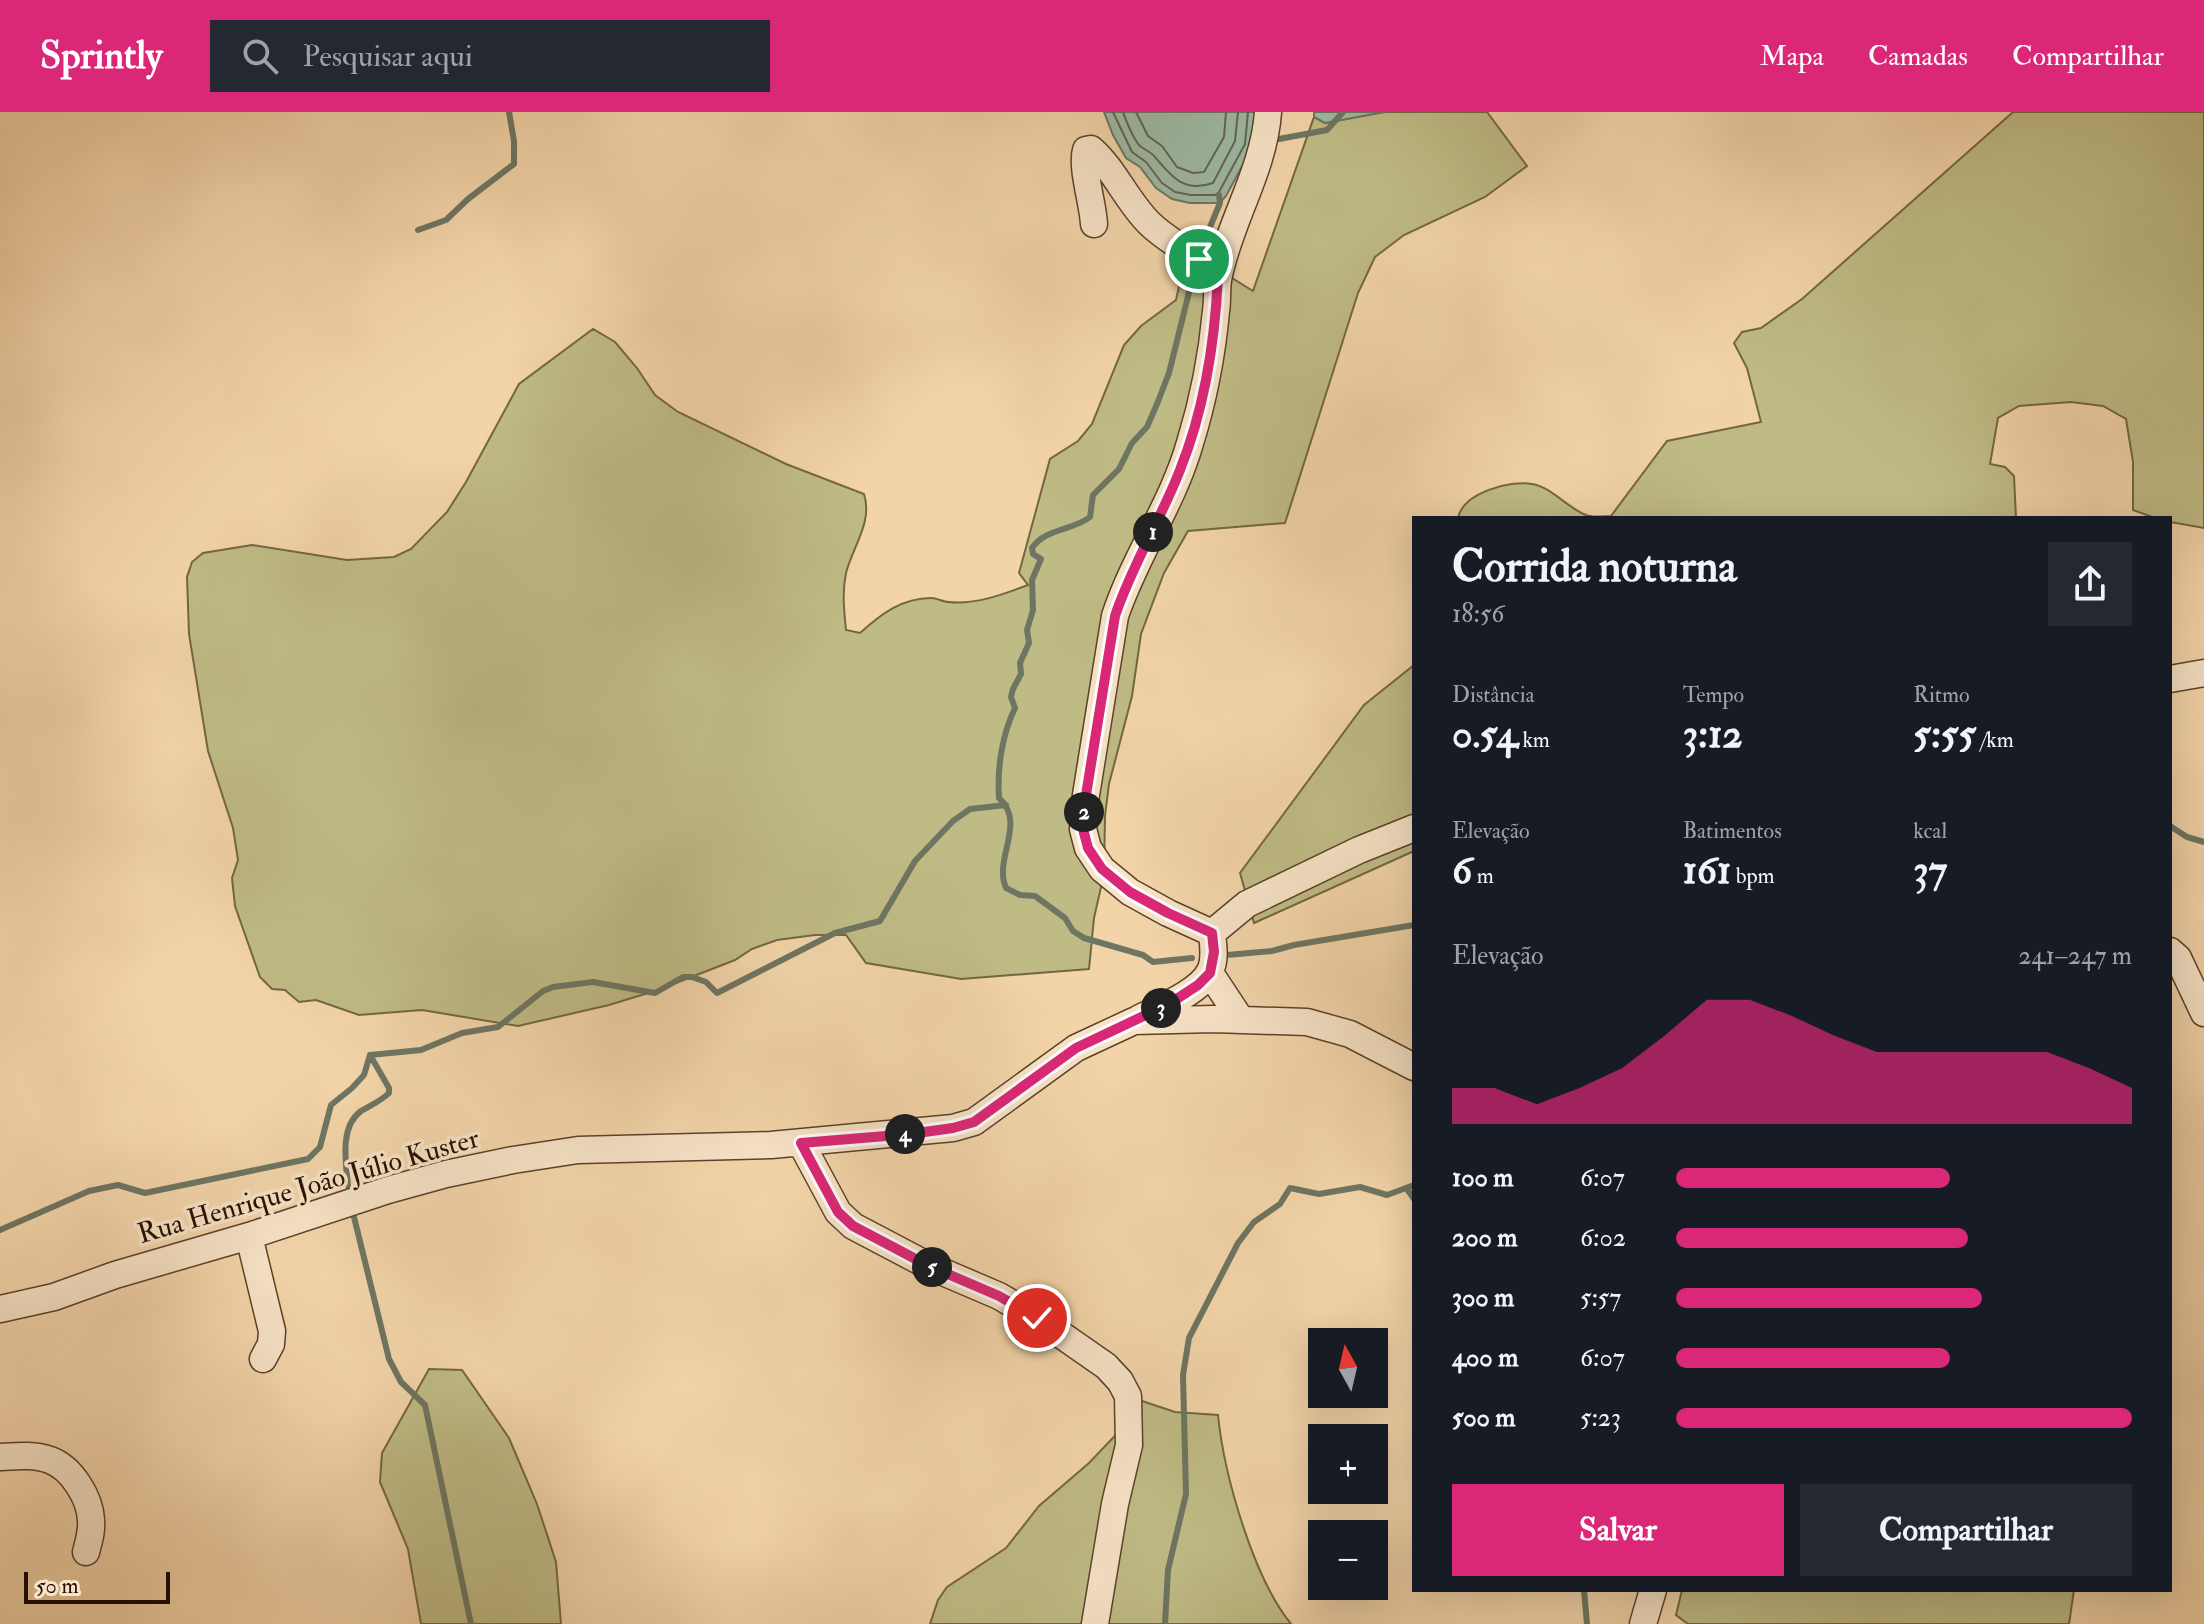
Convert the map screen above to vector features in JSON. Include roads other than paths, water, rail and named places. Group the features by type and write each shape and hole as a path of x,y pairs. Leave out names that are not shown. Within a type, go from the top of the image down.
{"street":[{"path":"1212,933 1168,913 1113,879 1088,848 1083,829 1115,616 1123,591 1154,531 1190,445 1216,312 1218,276 1234,224 1262,154 1268,112"},
{"path":"1094,224 1092,199 1084,168 1084,154 1091,149 1112,171 1135,208 1151,225 1209,266 1218,276"},
{"path":"2172,679 2204,673"},
{"path":"1212,933 1247,904 1359,850 1412,829"},
{"path":"1134,1021 1183,996 1210,973 1214,952 1212,933"},
{"path":"2172,953 2178,958 2204,1013"},
{"path":"1210,973 1241,1020"},
{"name":"Rua Henrique João Júlio Kuster","path":"0,1309 54,1297 388,1190 513,1160 578,1150 801,1143 953,1128 974,1122 1076,1048 1134,1021 1307,1022 1332,1027 1412,1066"},
{"path":"801,1143 838,1212 853,1226 929,1266 999,1296 1106,1366 1120,1381 1128,1396 1129,1445 1115,1504 1095,1624"},
{"path":"249,1236 272,1331 271,1344 263,1359"},
{"path":"0,1457 30,1456 51,1460 71,1473 91,1518 86,1552"},
{"path":"1643,1624 1652,1592"}],"water":[{"path":"1104,112 1255,112 1253,146 1220,203 1190,203 1172,199 1156,188 1140,167 1126,158"},
{"path":"1314,112 1384,112 1325,123 1314,117"}],"waterway":[{"path":"418,230 446,220 514,164 509,112"},
{"path":"1279,139 1327,130 1343,112"},
{"path":"1200,251 1220,203 1219,195"},
{"path":"1192,958 1153,962 1143,955 1084,938 1073,931 1065,918 1035,896 1020,895 1006,888 1003,865 1010,819 1007,808 999,798 999,787 1004,740 1015,708 1011,697 1029,643 1027,630 1033,610 1032,580 1041,559 1033,554 1032,548 1044,537 1090,517 1093,495 1119,469 1132,443 1147,427 1169,373 1195,268"},
{"path":"370,1055 421,1050 462,1033 498,1027 543,991 553,987 593,982 655,993 683,977 692,977 706,982 717,993 835,933 880,921 915,861 953,821 970,809 1006,805"},
{"path":"2172,827 2187,837 2204,842"},
{"path":"1227,955 1272,951 1412,925"},
{"path":"348,1186 345,1156 349,1126 361,1111 389,1093 370,1055"},
{"path":"0,1230 89,1191 118,1185 145,1193 308,1159 320,1147 331,1105 364,1075 370,1055"},
{"path":"1165,1624 1168,1570 1186,1494 1183,1375 1189,1338 1238,1243 1254,1222 1280,1204 1290,1188 1319,1194 1360,1187 1387,1195 1412,1186"},
{"path":"1407,1189 1412,1196"},
{"path":"354,1217 389,1359 401,1382 425,1405 471,1624"},
{"path":"1584,1592 1587,1624"}]}
